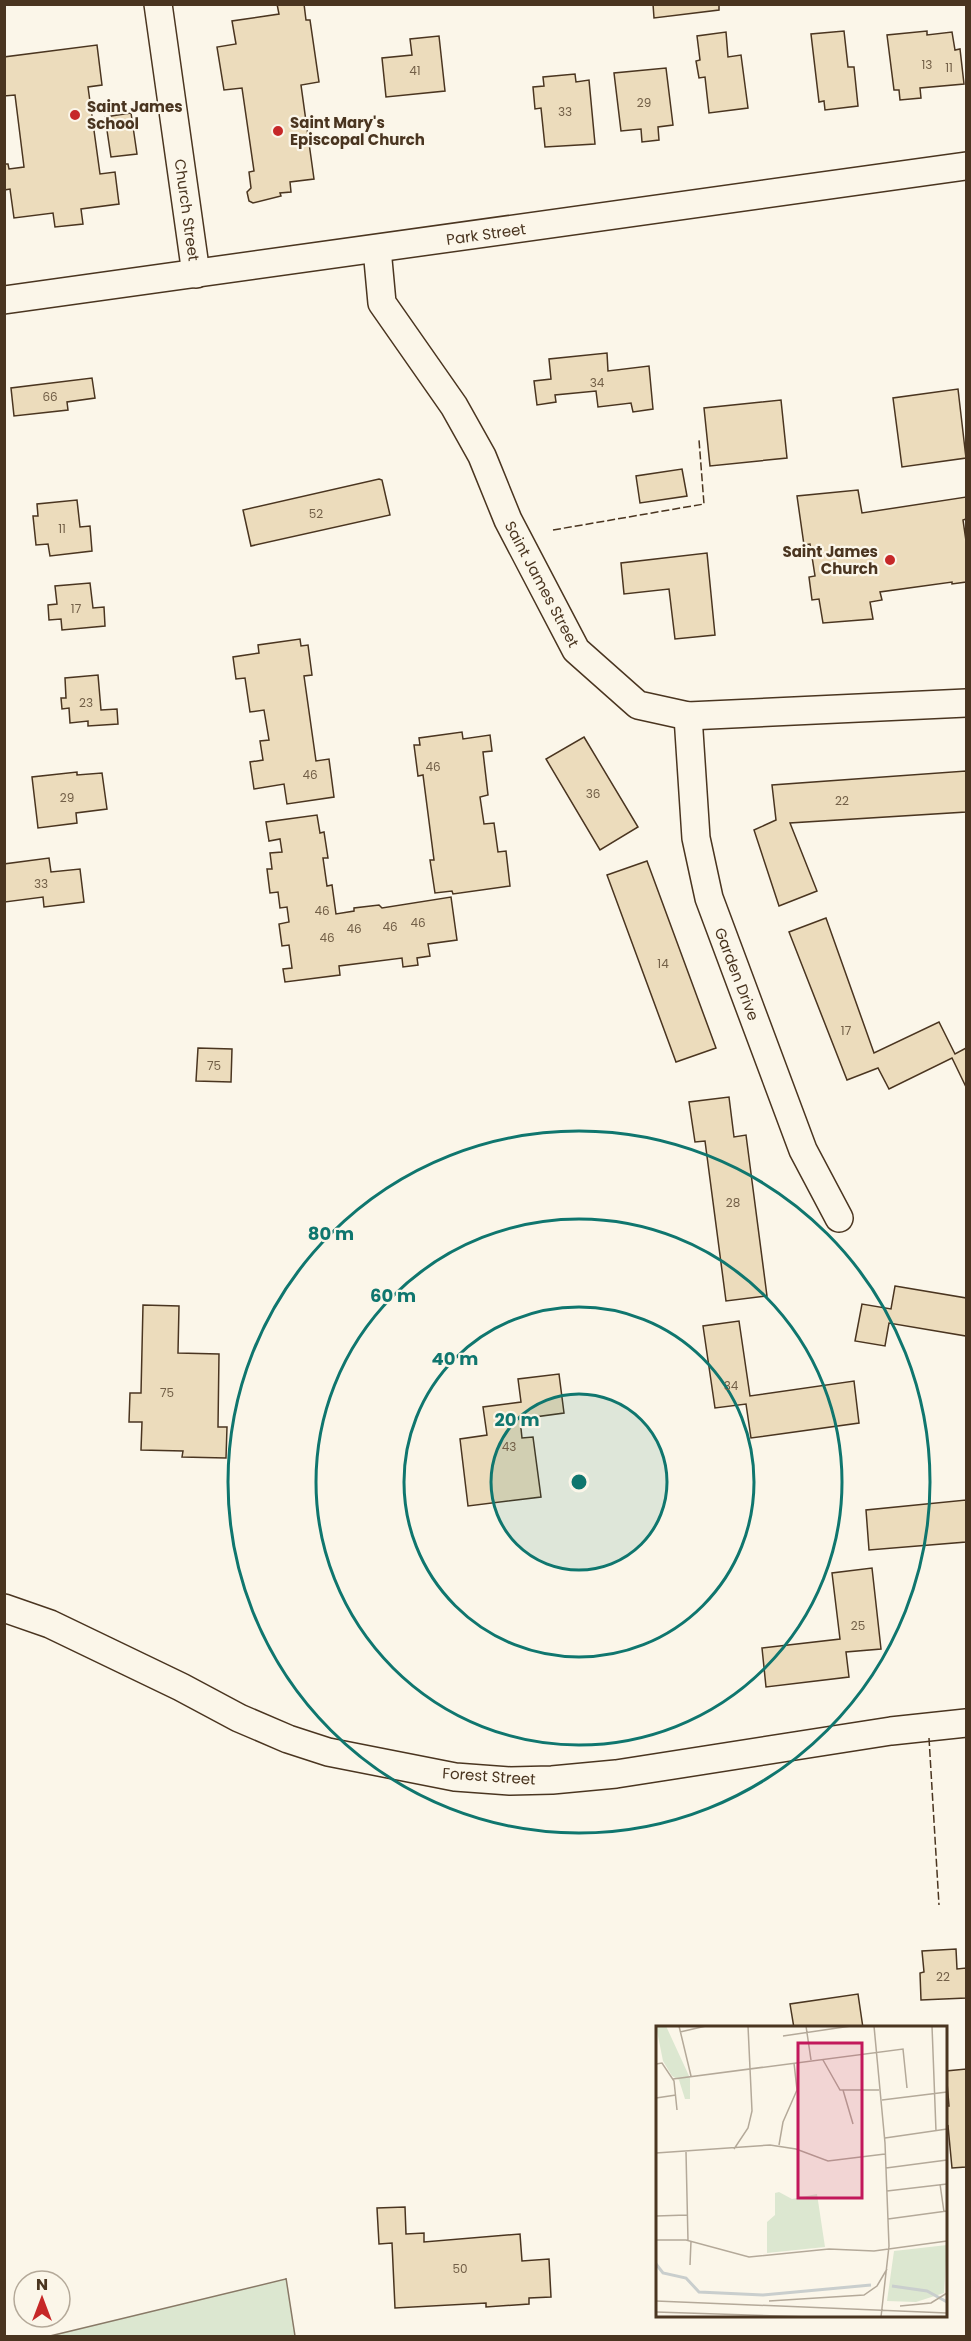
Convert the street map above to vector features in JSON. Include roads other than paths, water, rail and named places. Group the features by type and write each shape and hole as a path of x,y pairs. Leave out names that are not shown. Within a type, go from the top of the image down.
{"street":[{"name":"Church Street","path":"158,4 196,274"},
{"name":"Park Street","path":"4,300 966,166"},
{"name":"Saint James Street","path":"377,249 382,303 454,406 482,456 508,520 576,650 638,705 688,717 966,702"},
{"name":"Garden Drive","path":"688,717 696,838 709,898 803,1150 839,1218"},
{"name":"Forest Street","path":"4,1608 50,1624 181,1687 239,1718 288,1739 328,1752 454,1777 521,1780 616,1774 891,1731 966,1723"}],"place":[{"name":"Saint James School","path":"75,115"},
{"name":"Saint Mary's Episcopal Church","path":"278,131"},
{"name":"Saint James Church","path":"890,560"}]}
